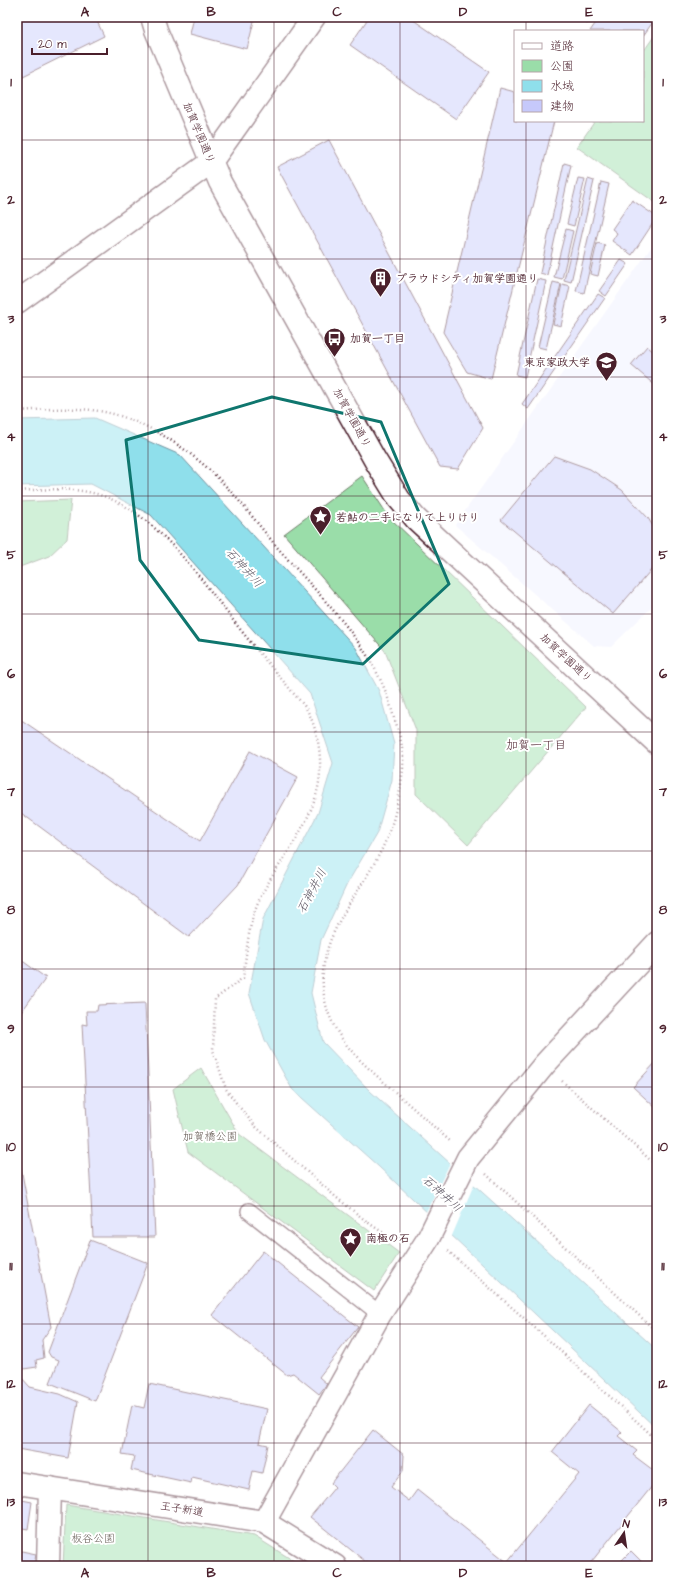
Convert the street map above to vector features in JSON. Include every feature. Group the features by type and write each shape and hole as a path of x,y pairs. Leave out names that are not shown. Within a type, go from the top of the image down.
{"street":[{"name":"加賀学園通り","path":"152,17 156,30 220,182 371,453 399,499 416,519 657,743"},
{"path":"17,302 212,162 314,17"},
{"path":"264,1522 380,1314 423,1247 468,1158 544,1065 657,943"},
{"name":"王子新道","path":"17,1483 264,1522 335,1566"},
{"path":"48,1566 50,1488"}],"lane":[{"path":"249,1211 380,1314"}],"path":[{"path":"17,411 66,409 94,410 122,417 155,431 179,446 200,462 234,496 344,624 364,652 378,674 400,735 403,763 400,792 394,818 381,851 336,926 325,957 323,981 326,1004 336,1031 358,1059 657,1332"},
{"path":"17,491 49,489 78,490 113,500 142,517 169,541 236,625 307,710 318,740 320,773 314,802 300,830 260,897 249,933 243,978 215,999 213,1050 226,1089 255,1126 364,1220 423,1247 454,1255 657,1440"},
{"path":"544,1065 657,1166"}],"highlighted area":[{"path":"272,397 381,422 449,584 363,664 199,640 140,560 126,440"}],"shaded area":[{"name":"東京家政大学","path":"657,239 657,602 611,647 594,646 455,525"}],"green space":[{"path":"657,32 657,204 577,147 594,122 644,122 644,51"},
{"path":"362,476 389,517 586,707 468,845 416,794 416,730 385,651 284,534"},
{"path":"71,500 67,539 49,556 17,568 17,502"},
{"name":"加賀橋公園","path":"201,1068 239,1134 399,1253 374,1291 188,1152 173,1089"},
{"name":"板谷公園","path":"66,1505 254,1536 302,1566 63,1566"}],"water":[{"name":"石神井川","path":"95,418 180,455 356,648 379,691 394,744 392,780 377,833 347,884 321,940 311,993 323,1042 370,1091 657,1350 657,1429 379,1167 292,1089 265,1040 249,993 263,919 318,813 333,763 310,694 151,515 91,484 17,486 17,420"}],"pier":[{"path":"451,1161 475,1182 451,1238 425,1214"}],"building":[{"path":"17,17 95,17 104,36 17,79"},
{"path":"194,17 255,17 247,49 190,34"},
{"path":"369,17 409,17 489,72 456,119 350,45"},
{"path":"578,17 593,17 587,24"},
{"path":"600,17 652,17 655,19 644,35 644,30 591,30"},
{"path":"500,88 514,92 514,122 554,122 491,379 467,372 443,332"},
{"name":"プラウドシティ加賀学園通り","path":"329,140 483,428 458,469 440,467 277,167"},
{"path":"564,163 571,165 547,275 540,273"},
{"path":"578,178 585,179 574,226 567,224"},
{"path":"588,179 594,181 571,282 564,280"},
{"path":"601,182 609,184 584,293 576,291"},
{"path":"632,200 657,217 632,255 612,241 617,233 612,229"},
{"path":"566,229 573,231 562,279 554,277"},
{"path":"597,243 605,245 598,276 590,274"},
{"path":"621,260 628,264 606,296 599,291"},
{"path":"537,279 546,281 525,377 516,375"},
{"path":"553,282 561,284 546,349 538,347"},
{"path":"562,284 570,286 561,326 553,324"},
{"path":"598,294 605,298 528,409 522,404"},
{"path":"647,346 657,355 657,387 631,365"},
{"path":"554,456 590,469 622,490 648,518 657,533 657,563 613,614 501,520"},
{"path":"657,655 657,663 653,660"},
{"path":"17,717 200,841 250,751 298,777 238,885 189,937 17,810"},
{"path":"17,957 46,978 17,1018"},
{"path":"145,1003 155,1237 93,1237 82,1024 87,1025 86,1011 97,1011 98,1005"},
{"path":"657,1061 657,1109 633,1087"},
{"path":"17,1147 51,1327 42,1340 44,1358 36,1360 37,1367 17,1370"},
{"path":"90,1240 148,1263 95,1401 50,1383 59,1360 51,1357 48,1352"},
{"path":"263,1251 358,1327 319,1377 327,1384 319,1394 293,1373 287,1375 212,1315"},
{"path":"17,1377 21,1377 30,1387 60,1394 78,1402 68,1458 17,1449"},
{"path":"149,1384 267,1409 259,1443 268,1445 262,1473 253,1471 249,1490 192,1477 191,1483 131,1470 134,1456 122,1454 132,1405 144,1408"},
{"path":"589,1405 622,1432 618,1436 637,1451 633,1455 657,1473 657,1480 588,1566 371,1566 310,1517 335,1487 331,1483 373,1430 404,1455 403,1471 391,1487 409,1501 417,1490 507,1562 579,1474 552,1452"},
{"path":"17,1499 32,1502 28,1529 17,1527"},
{"path":"17,1550 36,1554 34,1566 17,1566"},
{"path":"631,1551 646,1566 616,1566"}],"place":[{"name":"プラウドシティ加賀学園通り","path":"381,298"},
{"name":"加賀一丁目","path":"334,358"},
{"name":"東京家政大学","path":"606,382"},
{"name":"若鮎の二手になりて上りけり","path":"320,536"},
{"name":"南極の石","path":"351,1258"}],"district":[{"name":"加賀一丁目","path":"536,745"}]}
